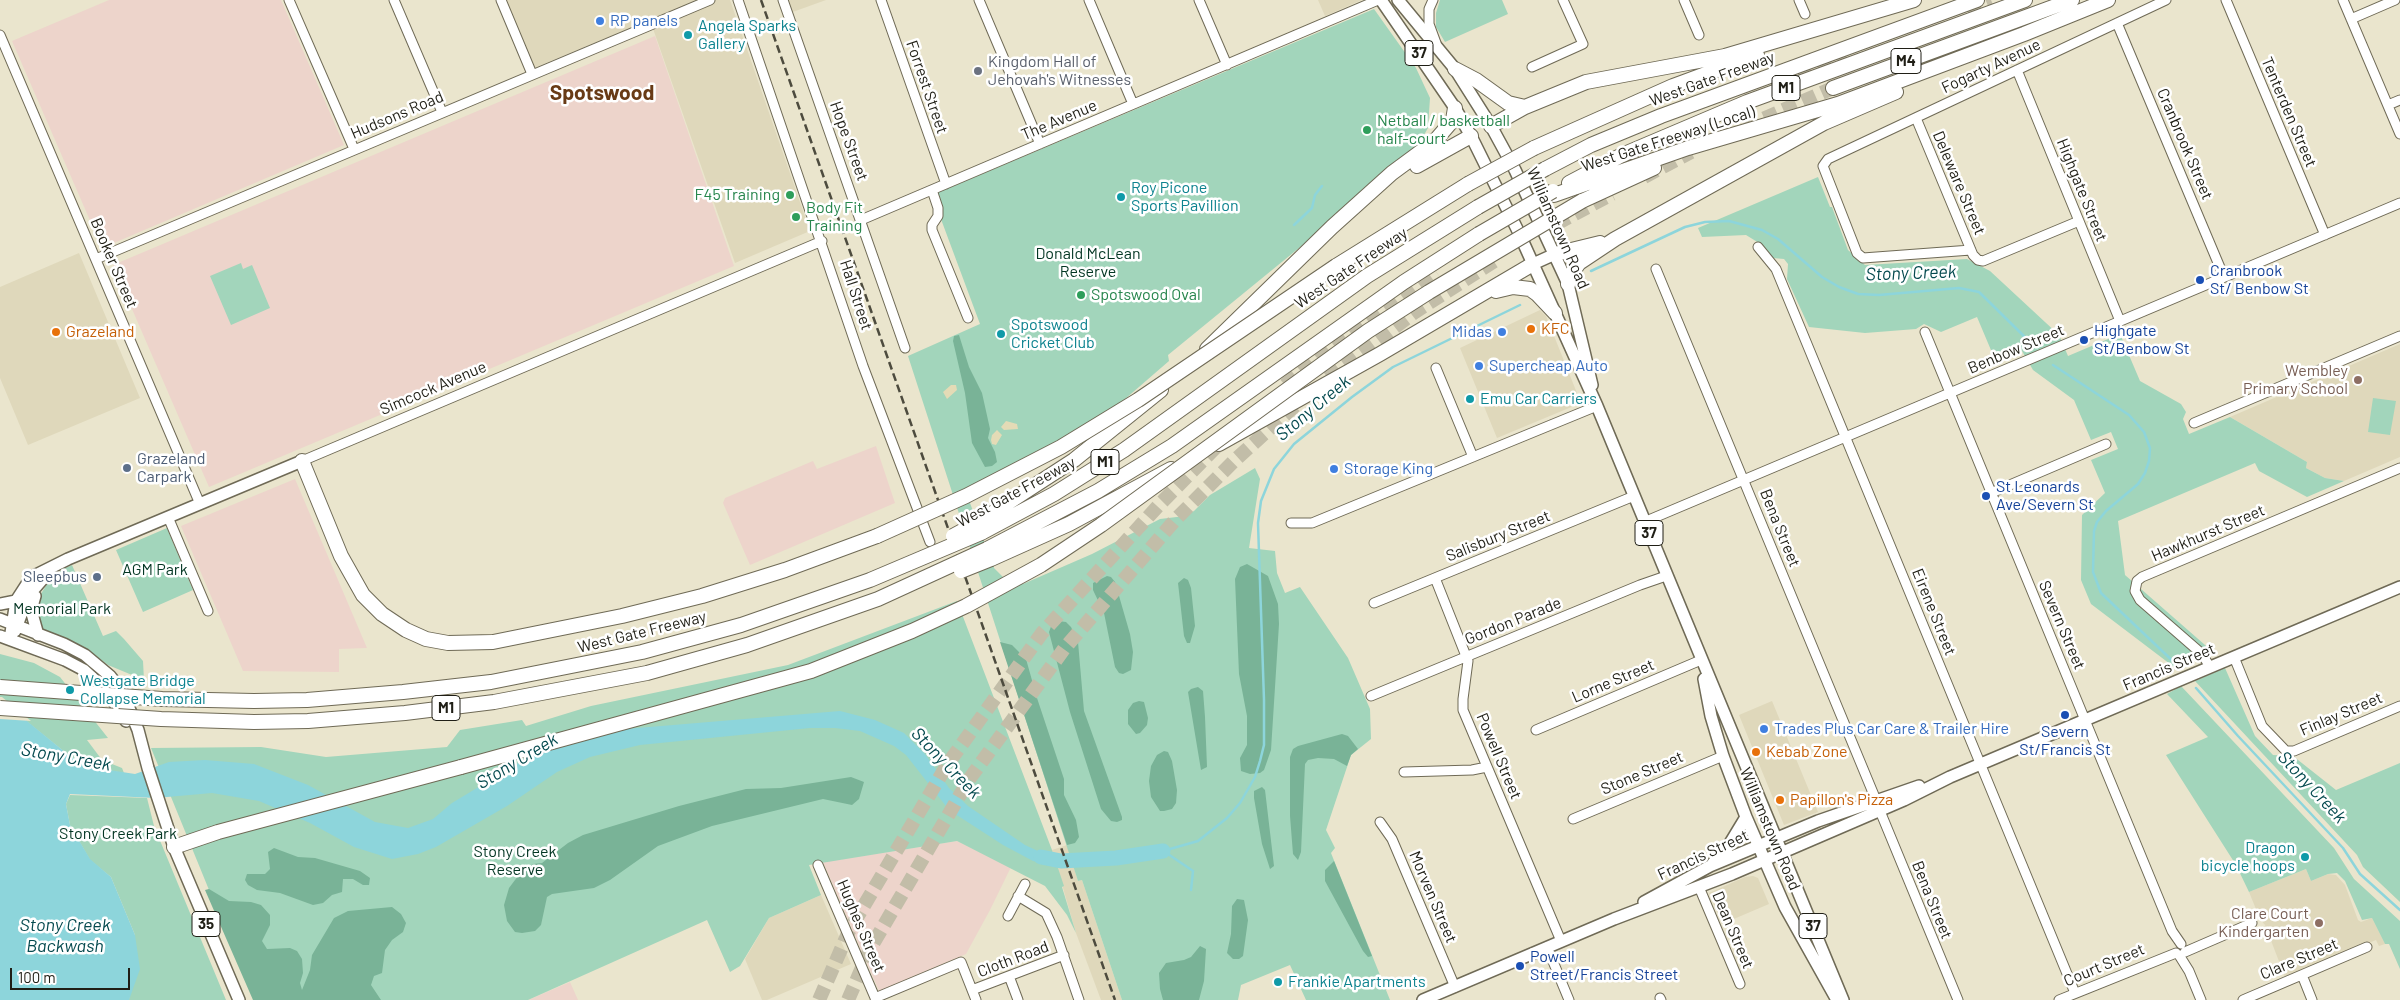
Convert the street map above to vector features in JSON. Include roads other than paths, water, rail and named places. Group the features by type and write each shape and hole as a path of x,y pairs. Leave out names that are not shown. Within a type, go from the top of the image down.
{"highway":[{"path":"1491,126 1524,107 1586,82 1725,56 1914,0"},
{"name":"M1","path":"302,461 341,556 363,595 382,614 406,630 426,639 448,643 493,642 622,616 702,596 785,570 877,536 966,496 1061,447 1138,400 1336,266 1468,184 1534,148 1702,74 1922,0"},
{"name":"West Gate Freeway","path":"0,687 162,698 254,701 326,699 491,682 651,650 741,625 870,580 1054,494 1124,450 1367,276 1478,207 1592,145 1669,113 1977,0"},
{"name":"M1","path":"1553,193 1622,155 1739,106 2025,0"},
{"name":"M4","path":"1834,88 2072,0"},
{"name":"West Gate Freeway (Local)","path":"989,554 1172,446 1404,282 1519,209 1553,193 1688,148 1838,104 2024,34 2108,0"},
{"path":"1568,284 1572,273 1579,263 1615,239 1824,123 2024,34"},
{"path":"1455,69 1476,80 1508,103 1524,107"},
{"path":"979,528 1127,419 1187,368 1302,255 1392,173 1434,142 1453,120 1455,108"},
{"path":"174,847 265,819 793,677 859,653 946,616 1059,554 1368,331 1429,292 1582,201 1648,170 1778,122"},
{"path":"1364,200 1423,162 1471,136"},
{"path":"1555,254 1615,239"},
{"path":"989,554 1069,524 1226,441 1380,354 1533,264"},
{"path":"1468,302 1501,288 1521,287 1537,294 1555,313"},
{"name":"M1","path":"0,708 161,719 254,722 308,721 484,704 656,670 747,645 878,599 989,554"}],"main road":[{"name":"37","path":"1379,0 1455,108 1471,136 1533,264"},
{"name":"37","path":"1398,0 1455,69 1491,126"},
{"path":"1471,136 1491,126"},
{"name":"Williamstown Road","path":"1491,126 1568,284 1597,406"},
{"path":"1533,264 1555,254"},
{"name":"Williamstown Road","path":"1533,264 1597,406 1700,660 1843,1000"},
{"name":"Simcock Avenue","path":"10,623 16,601 31,579 168,517 302,461"},
{"path":"38,635 32,618 32,604 54,567"},
{"name":"Simcock Avenue","path":"10,623 28,596 54,567"},
{"name":"Francis Street","path":"1614,919 1710,866 1776,838 1878,805 1950,777 2400,587"},
{"path":"0,604 16,601"},
{"path":"5,637 10,623"},
{"name":"35","path":"10,623 64,644 86,655 110,676 122,691 130,706 146,763 174,847 239,1000"},
{"name":"35","path":"5,637 65,660 94,678 119,707 146,763"},
{"name":"Williamstown Road","path":"1700,660 1711,716 1723,756 1746,817 1798,932 1837,1000"},
{"name":"Francis Street","path":"1423,1000 1614,919 1699,887 1782,852 1878,805"},
{"path":"1710,866 1726,850 1746,817"}],"street":[{"path":"289,0 354,149"},
{"path":"394,0 442,112"},
{"path":"501,0 532,74"},
{"name":"Hudsons Road","path":"96,259 710,0"},
{"name":"Hall Street","path":"738,0 822,241 863,366 930,542"},
{"name":"Hope Street","path":"783,0 905,348"},
{"name":"Forrest Street","path":"881,0 946,184"},
{"path":"979,0 1040,144"},
{"path":"1089,0 1133,104"},
{"path":"1199,0 1227,65"},
{"name":"The Avenue","path":"861,220 1379,0"},
{"path":"1433,0 1429,10 1429,24 1438,47"},
{"path":"1532,67 1584,44 1563,0"},
{"path":"1684,0 1699,35"},
{"path":"1799,0 1805,14"},
{"name":"Fogarty Avenue","path":"1973,254 1867,259 1860,256 1823,170 1823,166 1828,159 2166,0"},
{"name":"Tenterden Street","path":"2226,0 2325,235"},
{"path":"2343,0 2400,134"},
{"path":"2351,19 2395,0"},
{"name":"Cranbrook Street","path":"2117,23 2224,277"},
{"name":"Booker Street","path":"0,35 200,504"},
{"name":"Highgate Street","path":"2017,70 2120,321"},
{"path":"2388,105 2400,100"},
{"name":"Deleware Street","path":"1916,118 1973,254"},
{"path":"932,190 938,208 938,216 932,225 932,230 968,318"},
{"name":"Benbow Street","path":"1644,522 2400,203"},
{"path":"1973,254 1983,261 2079,221"},
{"name":"Simcock Avenue","path":"302,461 822,241"},
{"name":"Eirene Street","path":"1758,247 1776,269 2075,993"},
{"name":"Bena Street","path":"1656,269 1958,1000"},
{"name":"Severn Street","path":"1925,332 2201,1000"},
{"path":"2194,423 2400,336"},
{"path":"1436,368 1473,457"},
{"path":"1291,523 1312,523 1597,406"},
{"path":"1991,493 2106,444"},
{"name":"Hawkhurst Street","path":"2210,667 2202,654 2140,600 2135,591 2137,581 2142,577 2400,468"},
{"name":"Salisbury Street","path":"1374,603 1634,496"},
{"path":"168,517 208,611"},
{"name":"Gordon Parade","path":"1371,696 1666,576"},
{"name":"Powell Street","path":"1435,578 1467,656 1468,668 1463,706 1561,941"},
{"name":"Finlay Street","path":"2234,657 2262,726 2283,749 2294,751 2400,706"},
{"name":"Lorne Street","path":"1536,730 1700,660"},
{"name":"Stone Street","path":"1573,819 1723,756"},
{"path":"1404,772 1472,770 1487,767"},
{"name":"Morven Street","path":"1380,822 1392,839 1455,987"},
{"name":"Hughes Street","path":"818,865 876,999"},
{"path":"1008,916 1024,884"},
{"name":"Dean Street","path":"1699,887 1740,984"},
{"path":"1018,896 1046,913 1064,955 1079,1000"},
{"name":"Court Street","path":"2059,1000 2180,950 2201,944 2252,923"},
{"path":"1547,947 1569,1000"},
{"name":"Clare Street","path":"2243,1000 2367,947"},
{"name":"Cloth Road","path":"972,990 1064,955"},
{"path":"876,999 961,962 976,1000"},
{"path":"2302,975 2312,1000"},
{"path":"1008,976 1018,1000"}],"water":[{"name":"Stony Creek Backwash","path":"0,699 71,757 96,768 135,774 169,762 205,760 254,764 308,785 375,822 408,828 433,819 452,803 555,741 578,733 840,711 875,720 904,733 925,754 949,788 968,806 1025,845 1042,853 1058,855 1063,868 1033,861 1003,845 949,810 906,755 894,746 860,731 835,728 810,728 640,745 590,757 557,772 507,806 436,847 418,854 392,859 354,847 310,823 259,801 212,793 156,798 70,794 66,804 70,825 90,859 111,877 135,935 140,969 129,1000 0,1000"}],"waterway":[{"path":"1294,225 1312,208 1315,195 1322,186"},
{"name":"Stony Creek","path":"1591,271 1685,227 1705,222 1729,221 1762,230 1778,239 1822,277 1839,287 1858,294 1879,295 1959,288 1979,292 2032,344"},
{"name":"Stony Creek","path":"1163,851 1198,841 1227,818 1240,803 1255,777 1260,761 1264,745 1264,700 1258,523 1261,501 1274,469 1294,444 1393,367 1520,305"},
{"name":"Stony Creek","path":"2053,365 2129,415 2144,432 2150,448 2149,461 2145,473 2138,484 2106,511 2097,522 2094,531 2093,572 2101,593 2179,667"},
{"name":"Stony Creek","path":"2196,688 2238,736 2343,848 2360,874 2400,910"},
{"name":"Stony Creek","path":"1041,857 1061,861 1116,858 1163,851"},
{"path":"1165,852 1193,871 1191,890"}],"tunnel":[{"path":"1967,10 1991,0"},
{"path":"1779,84 1846,55"},
{"path":"1745,127 1833,88"},
{"path":"1644,177 1691,152"},
{"path":"1556,224 1612,194"},
{"path":"1328,378 1415,312 1499,258"},
{"path":"1285,385 1327,348 1435,270"},
{"path":"848,1000 870,949 970,778 1064,649 1176,519 1234,461 1298,403"},
{"path":"819,1000 849,931 947,765 1042,633 1159,505 1219,444"}],"railway":[{"path":"761,0 1115,1000"}],"place":[{"name":"RP panels","path":"600,21"},
{"name":"Angela Sparks Gallery","path":"688,35"},
{"name":"Kingdom Hall of Jehovah's Witnesses","path":"978,71"},
{"name":"Netball / basketball half-court","path":"1367,130"},
{"name":"F45 Training","path":"790,195"},
{"name":"Roy Picone Sports Pavillion","path":"1121,197"},
{"name":"Body Fit Training","path":"796,217"},
{"name":"Cranbrook St/ Benbow St","path":"2200,280"},
{"name":"Spotswood Oval","path":"1081,295"},
{"name":"KFC","path":"1531,329"},
{"name":"Grazeland","path":"56,332"},
{"name":"Midas","path":"1502,332"},
{"name":"Spotswood Cricket Club","path":"1001,334"},
{"name":"Highgate St/Benbow St","path":"2084,340"},
{"name":"Supercheap Auto","path":"1479,366"},
{"name":"Wembley Primary School","path":"2358,380"},
{"name":"Emu Car Carriers","path":"1470,399"},
{"name":"Grazeland Carpark","path":"127,468"},
{"name":"Storage King","path":"1334,469"},
{"name":"St Leonards Ave/Severn St","path":"1986,496"},
{"name":"Sleepbus","path":"97,577"},
{"name":"Westgate Bridge Collapse Memorial","path":"70,690"},
{"name":"Severn St/Francis St","path":"2065,715"},
{"name":"Trades Plus Car Care & Trailer Hire","path":"1764,729"},
{"name":"Kebab Zone","path":"1756,752"},
{"name":"Papillon's Pizza","path":"1780,800"},
{"name":"Dragon bicycle hoops","path":"2305,857"},
{"name":"Clare Court Kindergarten","path":"2319,923"},
{"name":"Powell Street/Francis Street","path":"1520,966"},
{"name":"Frankie Apartments","path":"1278,982"}],"district":[{"name":"Spotswood","path":"602,93"}],"park label":[{"name":"Donald McLean Reserve","path":"1088,263"},
{"name":"AGM Park","path":"155,570"},
{"name":"Memorial Park","path":"62,609"},
{"name":"Stony Creek Park","path":"118,834"},
{"name":"Stony Creek Reserve","path":"515,861"}]}
